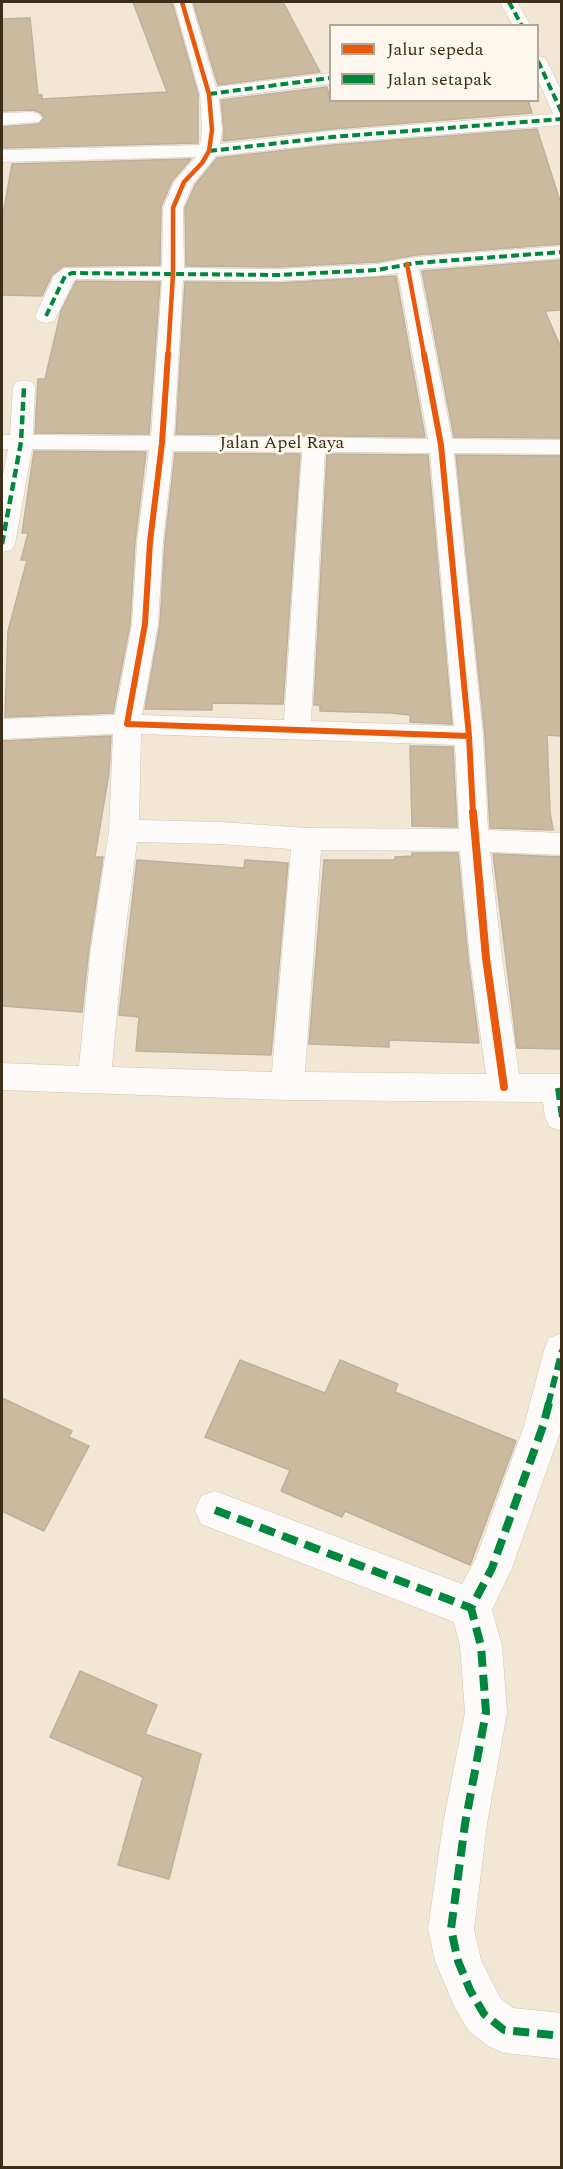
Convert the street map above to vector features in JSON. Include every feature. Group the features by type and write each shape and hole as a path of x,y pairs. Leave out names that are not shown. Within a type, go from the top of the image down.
{"street":[{"path":"94,1080 106,959 124,831 127,724 146,624 150,542 162,443 173,274 173,208 183,182 202,163 209,151 212,130 209,94 182,2"},
{"path":"509,2 521,24"},
{"path":"539,65 561,113"},
{"path":"209,94 329,78"},
{"path":"2,119 32,118"},
{"path":"2,156 209,151 332,137 561,119"},
{"path":"46,315 68,274 278,275 376,270 407,264 561,252"},
{"path":"407,264 441,445 469,736 474,840 486,958 504,1087"},
{"path":"2,544 11,442 24,387"},
{"name":"Jalan Apel Raya","path":"11,442 561,447"},
{"path":"297,729 314,444"},
{"path":"2,729 127,724 469,736"},
{"path":"124,831 220,833 308,839 474,840 561,844"},
{"path":"287,1086 308,839"},
{"path":"5,1082 94,1080 287,1086 504,1087 560,1098"},
{"path":"561,1350 540,1435 492,1568 471,1608 481,1646 486,1712 465,1824 451,1929 458,1961 470,1990 484,2014 504,2030 561,2036"},
{"path":"215,1510 471,1608"}],"building":[{"path":"133,2 172,2 198,94 198,143 2,148 2,127 39,124 44,118 41,113 33,110 2,111 2,19 30,18 38,95 42,95 42,99 167,92"},
{"path":"193,2 283,2 320,72 218,85"},
{"path":"327,87 329,102 529,102 532,113 332,129 223,141 221,100"},
{"path":"537,129 561,204 561,244 416,255 377,262 278,267 186,266 185,208 195,185 217,158 332,145"},
{"path":"191,159 172,181 161,207 160,265 64,266 52,275 42,296 2,295 2,220 12,164"},
{"path":"561,260 561,310 545,311 561,348 561,438 454,437 422,271"},
{"path":"396,276 425,437 176,434 185,282 278,283"},
{"path":"76,281 160,282 149,434 35,433 38,379 45,379 61,311"},
{"path":"34,451 146,452 135,542 130,624 113,713 5,717 8,631 27,560 21,560 28,533 22,533"},
{"path":"175,453 300,454 283,704 212,703 212,710 145,709 160,624 165,542"},
{"path":"327,454 428,455 452,724 410,722 410,715 391,713 320,711 320,705 314,705"},
{"path":"456,455 561,456 561,736 547,735 550,812 553,830 490,828 485,736"},
{"path":"111,736 109,773 95,857 103,857 82,1012 2,1006 2,741"},
{"path":"410,746 453,747 457,827 412,826"},
{"path":"412,853 458,853 479,1043 389,1040 389,1047 309,1044 324,860 395,860 395,857 412,856"},
{"path":"493,854 561,857 561,1049 517,1048"},
{"path":"137,860 244,868 245,860 288,863 271,1055 136,1051 139,1017 119,1015"},
{"path":"240,1360 325,1393 340,1360 398,1384 395,1392 516,1441 470,1565 345,1511 342,1517 281,1491 290,1470 205,1437"},
{"path":"2,1398 72,1431 69,1437 89,1446 44,1531 2,1511"},
{"path":"80,1671 157,1705 145,1734 201,1754 169,1879 118,1865 143,1777 50,1737"}],"marked path":[{"path":"509,2 521,24"},
{"path":"539,63 562,113"},
{"path":"209,94 329,78"},
{"path":"209,151 332,137 562,119"},
{"path":"46,316 65,276 72,273 278,275 377,270 416,263 562,252"},
{"path":"2,544 21,442 24,387"},
{"path":"558,1088 562,1117"},
{"path":"562,1350 543,1426 492,1568 471,1608 481,1646 486,1712 465,1824 451,1929 458,1961 470,1990 484,2014 504,2030 562,2036"},
{"path":"215,1510 471,1608"}],"cycle path":[{"path":"182,2 209,94 212,130 209,151 202,163 184,182 173,208 173,274 162,443 150,542 145,624 127,724 469,736"},
{"path":"407,264 441,445 469,736 474,840 486,958 504,1087"}]}
